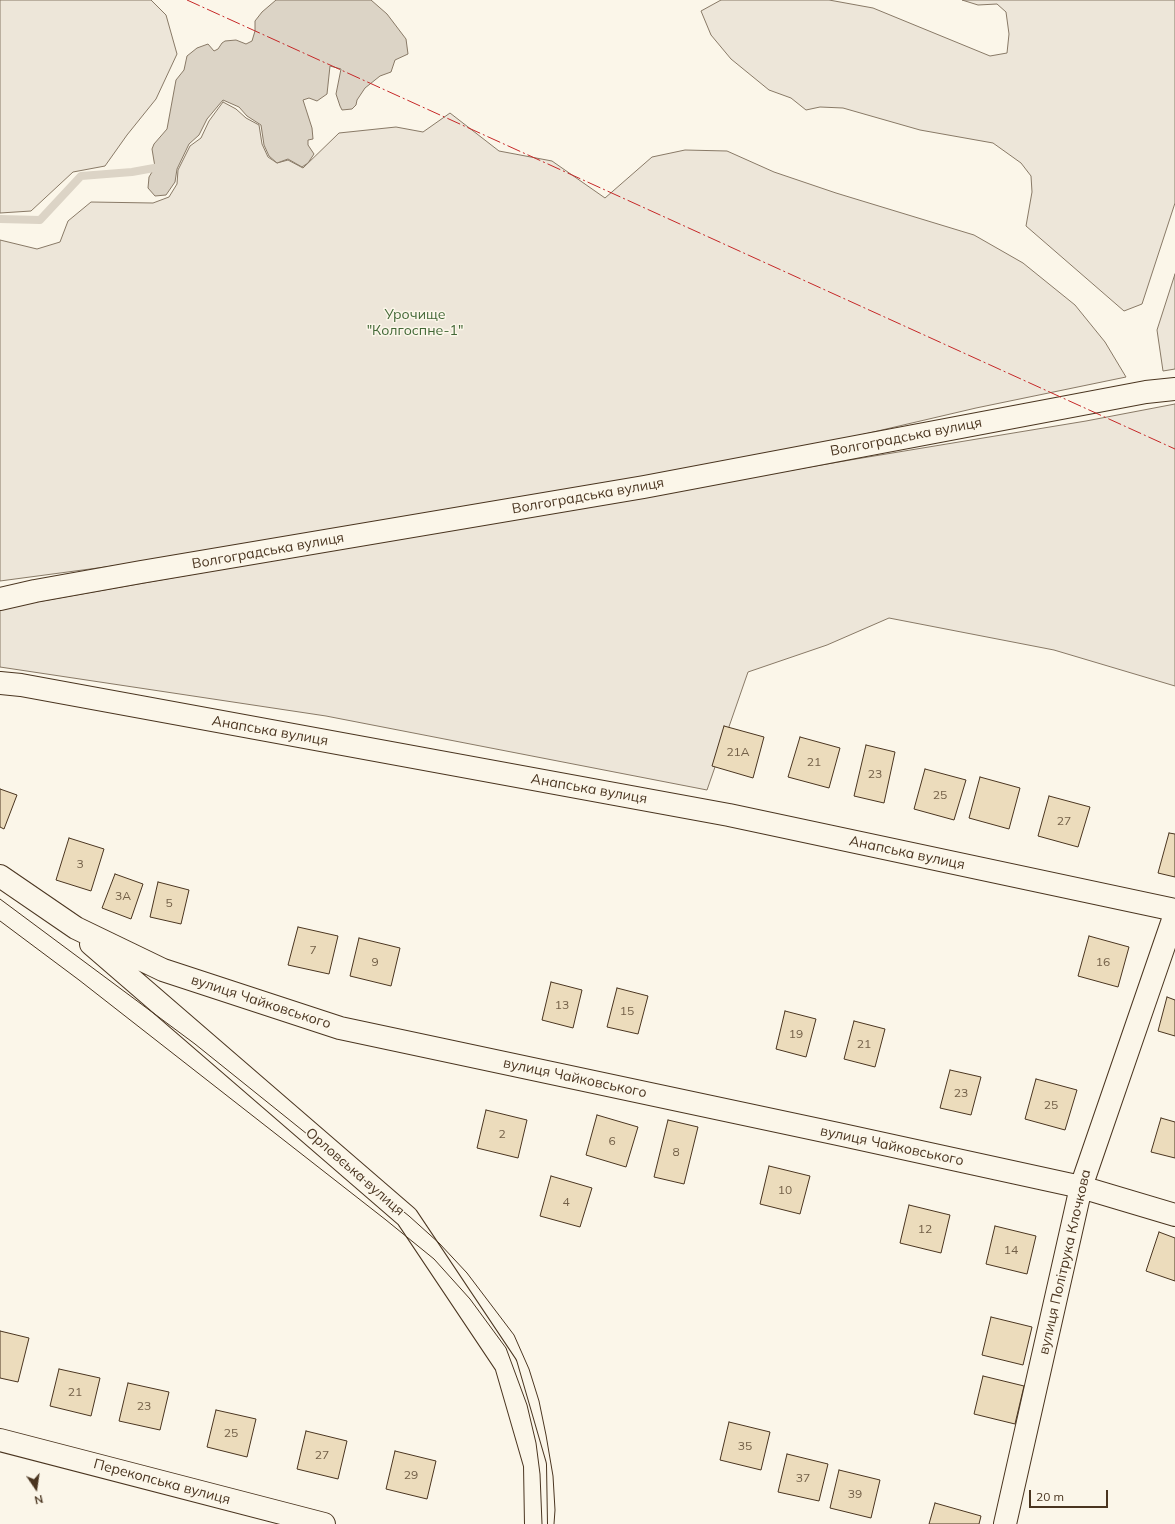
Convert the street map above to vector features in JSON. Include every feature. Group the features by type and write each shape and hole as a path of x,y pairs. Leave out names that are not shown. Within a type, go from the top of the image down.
{"street":[{"name":"Волгоградська вулиця","path":"0,599 35,591 141,572 652,485 1146,392 1175,389"},
{"name":"Анапська вулиця","path":"0,683 36,688 729,815 1175,910"},
{"name":"вулиця Чайковського","path":"0,876 76,928 163,970 340,1028 1081,1187 1175,1215"},
{"name":"вулиця Політрука Клочкова","path":"1005,1524 1081,1187 1175,914"},
{"name":"Орловська вулиця","path":"63,919 406,1217 506,1365 535,1465 536,1524"},
{"name":"Перекопська вулиця","path":"0,1440 324,1524"}],"green space":[{"path":"0,0 151,0 166,15 177,54 156,99 127,135 105,166 73,172 31,211 0,213"},
{"path":"721,0 829,0 873,8 990,56 1007,53 1009,34 1006,12 997,4 978,5 962,0 1175,0 1175,203 1142,304 1124,311 1026,226 1032,192 1031,176 1021,163 993,143 920,130 843,108 820,107 806,110 791,98 769,90 731,59 711,35 701,11"},
{"name":"Урочище \"Колгоспне-1\"","path":"223,102 259,125 262,144 268,157 277,163 288,160 303,168 339,133 396,127 423,132 450,113 499,151 552,161 605,198 652,157 685,150 727,151 774,172 836,193 974,235 1023,263 1075,305 1105,342 1126,377 976,408 822,444 615,483 225,551 0,581 0,240 37,249 60,242 68,221 91,202 153,203 169,197 177,184 178,170 190,146 201,138 209,121"},
{"path":"1175,274 1175,369 1163,371 1157,330"},
{"path":"1175,404 1175,686 1054,650 889,618 827,645 748,672 707,790 326,716 0,667 0,609 3,608 856,459 1086,421"}],"shaded area":[{"path":"276,0 371,0 387,14 406,39 408,54 395,60 391,72 380,76 365,88 357,100 356,105 352,109 342,110 336,94 341,69 330,66 327,94 317,101 309,98 303,100 312,128 313,139 308,140 308,145 314,154 308,163 302,167 288,159 277,163 269,156 264,145 261,125 247,116 239,107 223,100 207,119 199,135 189,144 177,169 175,182 166,195 155,196 148,188 149,177 155,167 152,149 154,144 167,129 176,80 184,70 187,56 197,48 208,44 214,51 218,49 225,41 236,40 246,44 252,41 255,31 255,21 262,12"}],"building":[{"path":"724,726 764,737 753,778 712,766"},
{"path":"800,737 840,748 829,788 788,777"},
{"path":"866,745 895,752 884,803 854,796"},
{"path":"925,769 966,780 954,820 914,809"},
{"path":"980,777 1020,788 1009,829 969,818"},
{"path":"0,789 17,795 4,829 0,827"},
{"path":"1049,796 1090,807 1078,847 1038,836"},
{"path":"1169,833 1175,834 1175,877 1158,873"},
{"path":"69,838 104,849 91,891 56,880"},
{"path":"115,874 143,884 131,919 102,908"},
{"path":"158,882 189,890 181,924 150,917"},
{"path":"298,927 338,936 329,974 288,965"},
{"path":"1089,936 1129,947 1118,987 1078,976"},
{"path":"359,938 400,948 391,986 350,976"},
{"path":"551,982 582,990 573,1028 542,1020"},
{"path":"617,988 648,996 638,1034 607,1027"},
{"path":"1167,997 1175,1000 1175,1036 1158,1031"},
{"path":"785,1011 816,1019 806,1057 776,1049"},
{"path":"854,1021 885,1029 875,1067 844,1059"},
{"path":"950,1070 981,1077 971,1115 940,1108"},
{"path":"1036,1079 1077,1090 1065,1130 1025,1119"},
{"path":"486,1110 527,1120 518,1158 477,1148"},
{"path":"597,1115 638,1127 626,1167 586,1155"},
{"path":"1161,1118 1175,1122 1175,1158 1151,1152"},
{"path":"668,1120 698,1127 684,1184 654,1177"},
{"path":"769,1166 810,1176 800,1214 760,1204"},
{"path":"551,1176 592,1188 580,1227 540,1216"},
{"path":"909,1205 950,1215 941,1253 900,1243"},
{"path":"995,1226 1036,1236 1027,1274 986,1264"},
{"path":"1159,1232 1175,1238 1175,1281 1146,1271"},
{"path":"991,1317 1032,1327 1023,1365 982,1355"},
{"path":"0,1331 29,1338 18,1382 0,1378"},
{"path":"59,1369 100,1378 91,1416 50,1406"},
{"path":"983,1376 1024,1386 1015,1424 974,1414"},
{"path":"128,1383 169,1392 160,1430 119,1421"},
{"path":"216,1410 256,1419 247,1457 207,1447"},
{"path":"729,1422 770,1432 761,1470 720,1460"},
{"path":"306,1431 347,1441 338,1479 297,1469"},
{"path":"395,1451 436,1461 427,1499 386,1489"},
{"path":"787,1454 828,1464 819,1501 778,1492"},
{"path":"839,1470 880,1480 871,1518 830,1508"},
{"path":"935,1503 981,1516 979,1524 929,1524"}],"waterway":[{"path":"0,219 40,220 81,176 132,172 165,166"}],"tram line":[{"path":"0,899 195,1044 409,1216 439,1243 467,1273 514,1335 529,1369 539,1401 553,1476 555,1510 554,1524"},
{"path":"0,921 79,980 386,1220 434,1259 470,1299 506,1348 527,1405 536,1443 540,1474 542,1524"}],"power":[{"path":"187,0 1175,449"}]}
